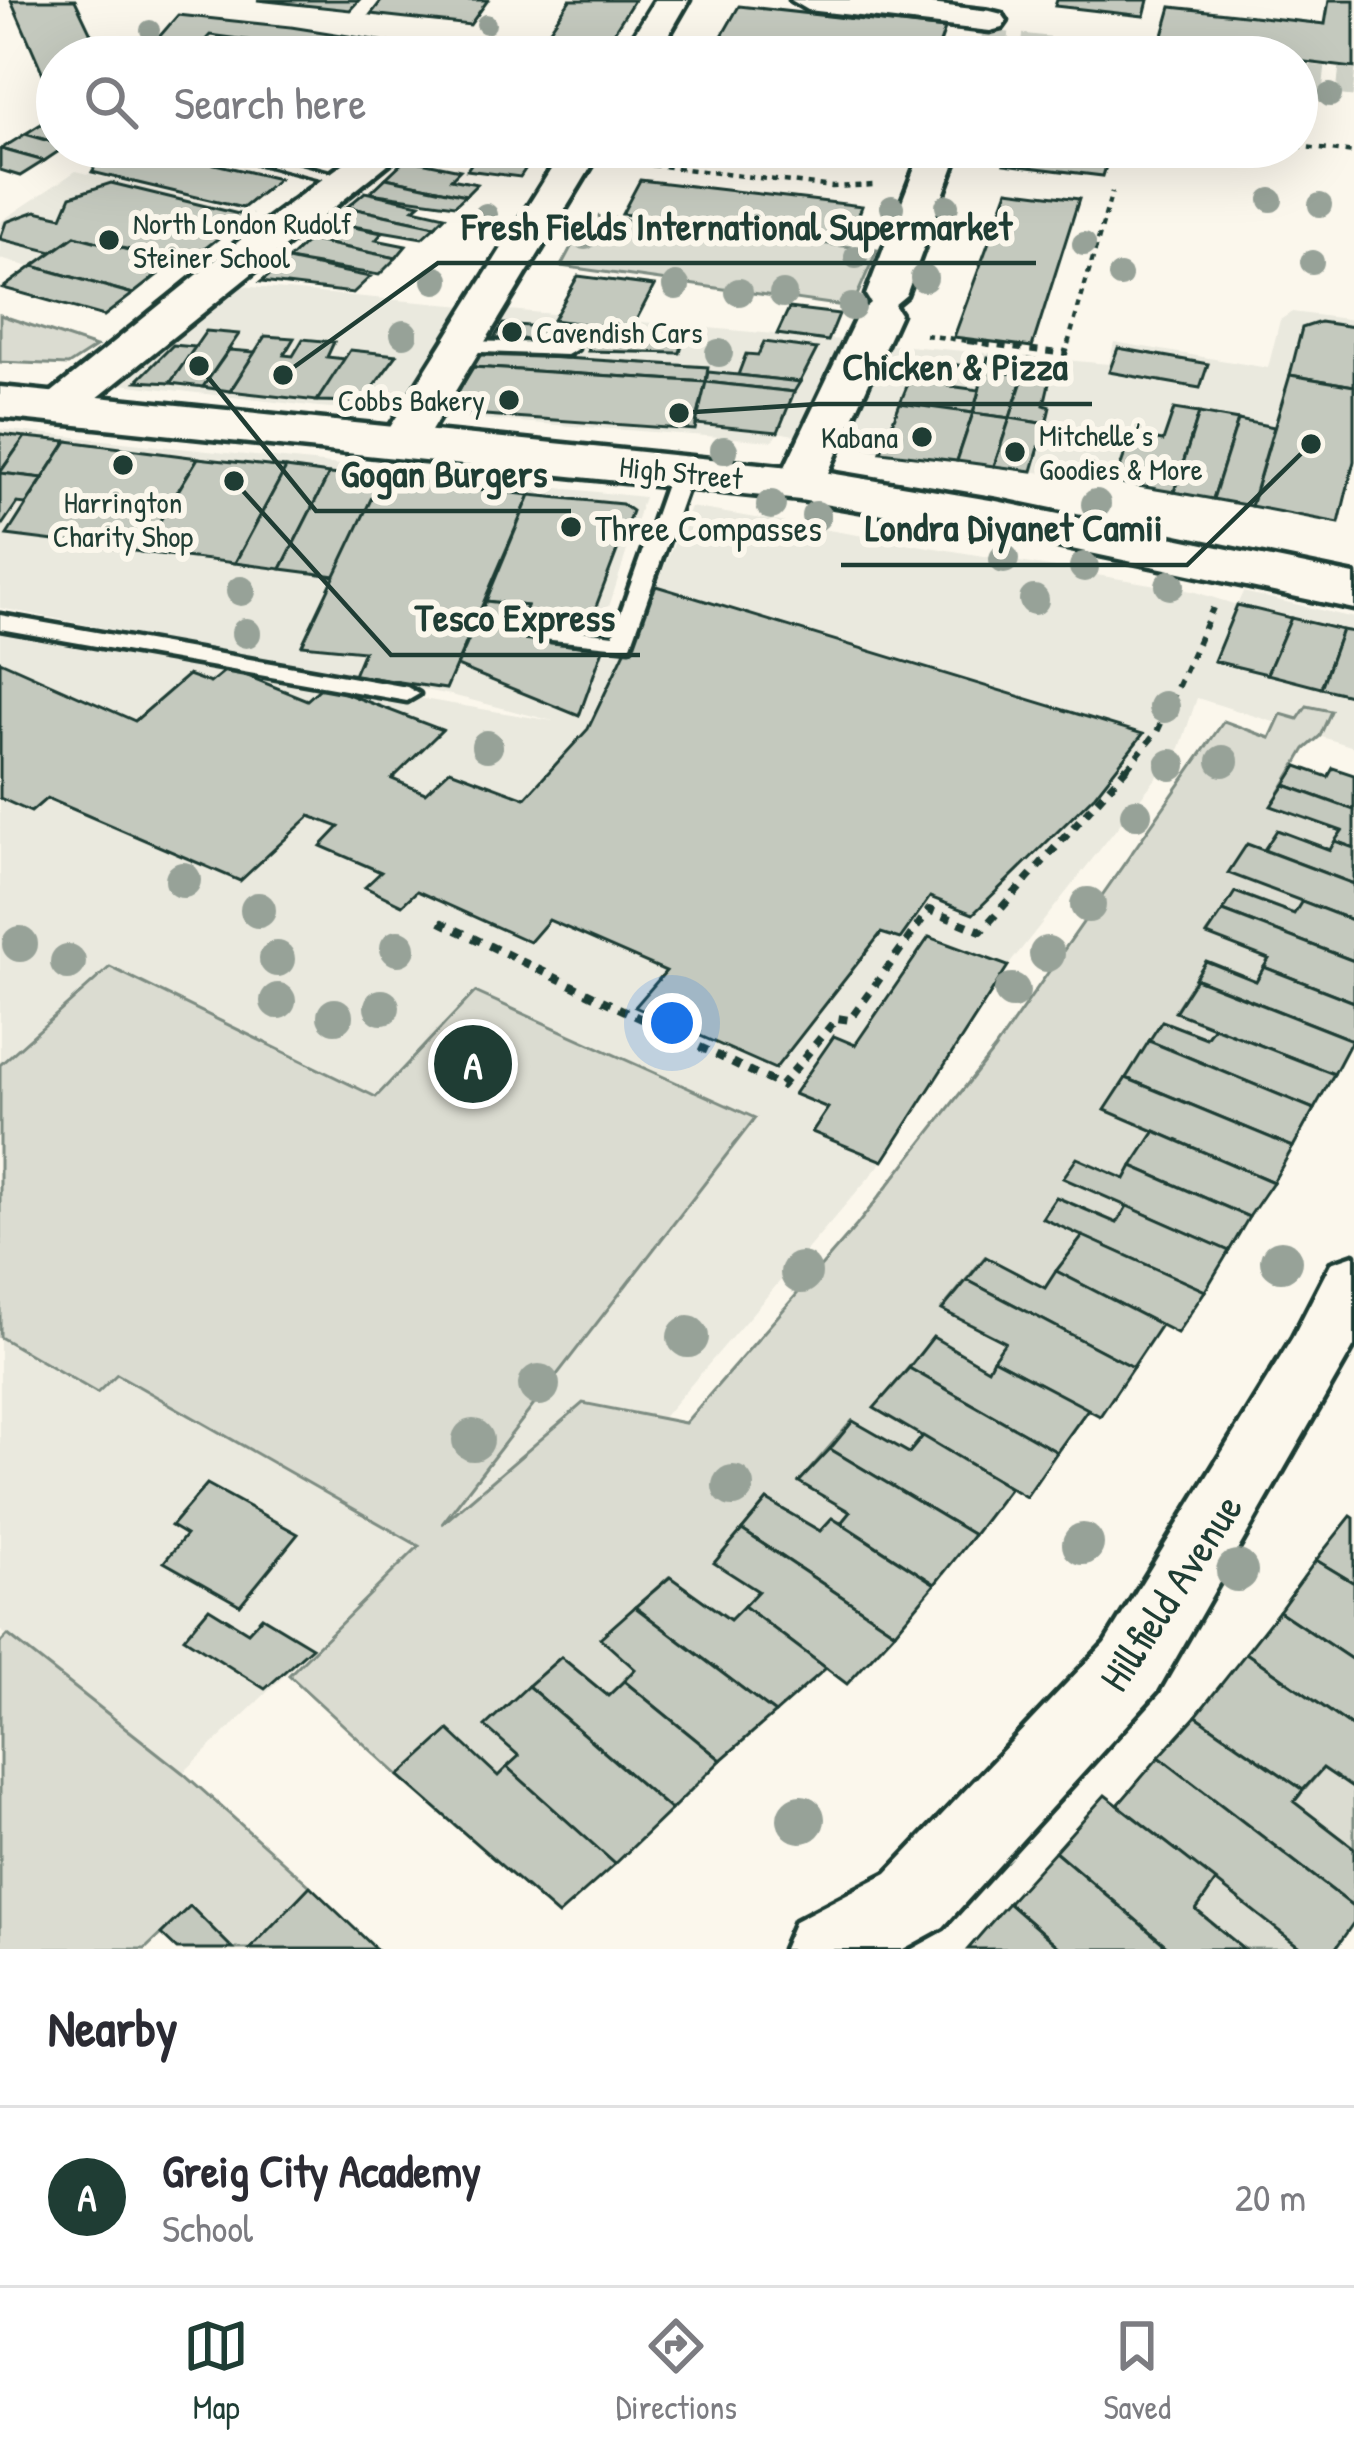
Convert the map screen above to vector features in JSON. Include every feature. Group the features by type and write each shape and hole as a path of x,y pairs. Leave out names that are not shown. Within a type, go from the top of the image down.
{"main road":[{"name":"High Street","path":"0,402 800,484 996,517 1354,592"}],"street":[{"path":"651,36 672,0"},
{"path":"808,0 994,10"},
{"path":"61,406 258,245 363,168"},
{"path":"401,445 571,168"},
{"path":"800,484 879,313 934,168"},
{"name":"Hillfield Avenue","path":"823,1949 915,1900 1131,1667 1335,1366 1354,1282"}],"lane":[{"path":"296,168 348,180"},
{"path":"460,347 567,350"},
{"path":"550,634 622,643 681,472"},
{"path":"0,622 407,694"}],"path":[{"path":"1318,149 1354,153"},
{"path":"693,168 832,188"},
{"path":"879,313 1065,354 1112,192"},
{"path":"440,922 781,1086 837,1018 850,1020 929,910 981,931 1060,848 1157,732 1219,595 1252,602 1264,573"}],"shaded area":[{"name":"North London Rudolf Steiner School","path":"76,171 254,214 185,264 174,262 133,294 0,259 0,222"},
{"path":"588,215 877,250 852,307 561,266"},
{"path":"241,286 1109,364 1114,342 1268,368 1280,320 1292,312 1354,320 1354,461 1339,523 1115,482 881,452 778,432 773,441 319,407 120,384 123,374"},
{"path":"0,315 96,347 68,365 0,362"},
{"path":"0,429 644,497 603,626 637,629 690,507 1192,591 1237,605 1243,592 1354,618 1354,747 1197,698 1180,748 1008,966 883,1161 660,1421 583,1403 436,1530 183,1773 0,1630 0,627 553,721 451,695 0,608"},
{"path":"1307,706 1331,711 1320,736 1305,749 1272,805 1342,831 1330,850 1278,831 1264,850 1302,901 1294,914 1236,892 1207,934 1269,959 1256,981 1206,962 1175,1011 1214,1027 1206,1038 1162,1021 1106,1109 1155,1131 1125,1179 1064,1178 1127,1206 1117,1223 1043,1218 1083,1236 1045,1288 985,1257 942,1309 1005,1342 988,1369 933,1338 875,1408 923,1436 909,1453 852,1421 800,1481 850,1512 841,1523 831,1519 820,1531 767,1500 715,1563 758,1591 731,1620 669,1577 601,1638 635,1669 608,1696 561,1657 486,1726 519,1756 498,1776 449,1731 399,1776 289,1675 419,1546 117,1374 97,1393 0,1337 0,1065 110,967 376,1097 475,992 755,1118 442,1524 583,1403 685,1423 857,1225 994,1050 1224,721 1270,738 1281,714 1298,719"},
{"path":"8,1635 183,1773 310,1886 250,1949 233,1949 190,1906 145,1949 0,1949 0,1643"},
{"path":"1323,1768 1354,1789 1354,1848 1294,1802"},
{"path":"1216,1881 1302,1949 1244,1949 1196,1910"}],"building":[{"path":"11,0 75,0 92,36 36,36 36,58"},
{"path":"257,0 359,0 350,10"},
{"path":"382,0 488,0 470,25 371,14"},
{"path":"570,0 634,0 611,36 545,36"},
{"path":"1057,0 1148,0 1144,16 1055,6"},
{"path":"1329,0 1354,0 1354,68 1318,64 1318,36 1163,36 1171,7 1325,24"},
{"path":"739,6 945,29 942,36 722,36"},
{"path":"178,15 349,36 210,35 160,36"},
{"path":"25,134 36,137 36,159 1,149"},
{"path":"1,149 36,159 36,166 20,176 0,170"},
{"path":"94,168 232,168 279,179 243,208 92,172"},
{"path":"397,168 450,168 460,170 451,179 477,184 466,195 386,178"},
{"path":"468,168 526,168 520,177"},
{"path":"1037,168 1105,168 1103,176"},
{"path":"386,178 466,195 455,205 370,193"},
{"path":"640,180 862,206 849,241 622,214"},
{"path":"111,183 247,216 185,264 75,236 52,252 0,239 6,222 36,211 62,217 71,196"},
{"path":"1008,190 1079,199 1032,347 954,337"},
{"path":"365,192 420,204 414,209 445,216 435,226 347,207"},
{"path":"347,207 435,226 422,238 329,222"},
{"path":"329,222 382,233 376,240 406,246 396,258 309,240"},
{"path":"75,236 174,262 133,294 33,266"},
{"path":"309,240 396,258 379,275 288,260"},
{"path":"288,260 370,277 353,293 261,282"},
{"path":"33,266 133,294 104,316 3,288"},
{"path":"578,276 654,286 631,330 553,320"},
{"path":"789,308 839,314 828,341 777,334"},
{"path":"1320,322 1354,327 1354,386 1290,375 1302,328"},
{"path":"503,324 684,338 680,353 588,351 589,346 493,340"},
{"path":"206,331 239,334 203,387 170,383"},
{"path":"265,336 294,338 284,355 293,356 303,339 334,342 327,357 345,359 317,401 230,391"},
{"path":"764,342 817,349 800,382 738,375 746,354 758,355"},
{"path":"173,345 195,347 170,383 137,381"},
{"path":"1118,348 1208,364 1200,388 1109,372"},
{"path":"229,350 255,352 230,391 203,387"},
{"path":"350,350 397,355 362,402 317,401"},
{"path":"481,353 708,367 706,382 472,367"},
{"path":"988,357 1001,359 998,372 1023,375 1010,418 973,413"},
{"path":"1029,359 1054,362 1044,405 1050,407 1046,424 1010,418"},
{"path":"918,360 958,365 949,386 979,390 973,413 900,403"},
{"path":"472,367 706,382 695,430 457,413 450,408"},
{"path":"708,372 800,382 794,392 706,382"},
{"path":"1290,375 1354,386 1354,461 1339,523 1251,506"},
{"path":"706,382 794,392 778,432 696,424"},
{"path":"900,403 973,413 957,461 881,452"},
{"path":"1174,409 1199,413 1174,492 1115,482 1131,436 1163,441"},
{"path":"973,413 1010,418 994,466 957,461"},
{"path":"1199,413 1238,420 1213,499 1174,492"},
{"path":"1010,418 1046,424 1032,471 994,466"},
{"path":"1238,420 1274,427 1251,506 1213,499"},
{"path":"0,434 25,437 0,472"},
{"path":"25,437 67,441 43,478 0,473"},
{"path":"67,441 198,458 141,552 7,535"},
{"path":"198,458 286,468 235,563 141,552"},
{"path":"286,468 329,474 281,569 235,563"},
{"path":"0,473 43,478 26,504 17,503 0,528"},
{"path":"329,474 381,478 336,576 281,569"},
{"path":"381,478 530,495 446,689 354,675 364,651 302,645"},
{"path":"530,495 622,504 632,511 586,633 520,625 527,606 486,601"},
{"path":"656,586 1143,734 1095,795 973,914 930,897 900,939 881,933 775,1069 635,1007 666,971 549,920 530,942 417,891 402,905 365,887 381,872 321,846 339,827 310,816 240,881 47,798 31,812 0,798 0,661 135,721 188,675 210,683 228,668 307,700 324,685 442,730 392,779 425,793 450,770 525,798 588,729"},
{"path":"486,601 527,606 514,638 603,649 579,716 457,666"},
{"path":"1237,605 1291,618 1267,674 1214,661"},
{"path":"1291,618 1342,630 1321,688 1267,674"},
{"path":"1342,630 1354,632 1354,696 1321,688"},
{"path":"1297,766 1328,777 1333,768 1354,775 1354,810 1285,785"},
{"path":"1285,785 1354,810 1354,848 1335,841 1342,831 1271,806"},
{"path":"1277,830 1330,850 1335,841 1354,848 1354,884 1264,850"},
{"path":"1247,844 1354,884 1354,921 1228,873"},
{"path":"1235,892 1294,914 1302,901 1354,921 1354,961 1223,911"},
{"path":"1223,911 1354,961 1354,1002 1264,967 1269,959 1207,935"},
{"path":"929,937 1008,966 883,1161 812,1132 828,1108 794,1094 834,1036 855,1045"},
{"path":"1206,961 1256,981 1264,967 1354,1002 1354,1037 1195,978"},
{"path":"1196,979 1352,1040 1334,1074 1175,1012"},
{"path":"1162,1021 1206,1038 1214,1027 1334,1074 1314,1109 1149,1041"},
{"path":"1149,1041 1314,1109 1293,1147 1126,1078"},
{"path":"1126,1078 1293,1147 1273,1182 1105,1110"},
{"path":"1155,1131 1273,1182 1249,1217 1132,1166"},
{"path":"1077,1158 1125,1179 1132,1166 1249,1217 1229,1251 1063,1178"},
{"path":"1056,1197 1117,1223 1127,1206 1229,1251 1205,1291 1042,1218"},
{"path":"1083,1236 1205,1291 1177,1333 1056,1271"},
{"path":"986,1257 1045,1288 1056,1271 1161,1325 1133,1367 967,1280"},
{"path":"967,1280 1133,1367 1100,1416 993,1359 1005,1342 942,1310"},
{"path":"933,1337 988,1369 993,1359 1088,1409 1057,1452 909,1368"},
{"path":"909,1368 1057,1452 1026,1497 874,1408"},
{"path":"853,1421 909,1453 923,1436 1010,1488 974,1535 830,1449"},
{"path":"830,1449 974,1535 935,1584 841,1523 850,1512 799,1482"},
{"path":"207,1484 298,1534 240,1605 164,1562 186,1535 171,1526"},
{"path":"767,1500 820,1531 832,1518 935,1584 895,1632 742,1530"},
{"path":"1354,1518 1354,1583 1316,1560"},
{"path":"742,1530 895,1632 847,1684 744,1606 758,1591 714,1563"},
{"path":"1316,1560 1354,1583 1354,1661 1279,1611"},
{"path":"670,1577 730,1620 744,1606 826,1668 775,1713 635,1607"},
{"path":"635,1607 775,1713 721,1760 624,1681 635,1669 600,1638"},
{"path":"209,1608 248,1632 262,1617 312,1647 265,1689 184,1638"},
{"path":"1279,1611 1354,1661 1354,1728 1246,1653"},
{"path":"1246,1653 1354,1728 1354,1789 1323,1768 1303,1790 1196,1716"},
{"path":"561,1657 608,1696 624,1681 721,1760 671,1810 528,1686"},
{"path":"528,1686 671,1810 615,1864 507,1767 519,1756 485,1726"},
{"path":"1196,1716 1303,1790 1294,1802 1354,1848 1354,1907 1159,1757"},
{"path":"449,1730 498,1776 507,1767 615,1864 558,1915 399,1776"},
{"path":"1159,1757 1354,1907 1354,1922 1335,1949 1302,1949 1118,1805"},
{"path":"1105,1795 1216,1881 1196,1910 1244,1949 1170,1949 1055,1851"},
{"path":"1055,1851 1170,1949 1061,1949 1008,1903"},
{"path":"310,1886 376,1949 250,1949"},
{"path":"1008,1903 1061,1949 968,1949"},
{"path":"190,1906 233,1949 177,1949 161,1934"}],"tunnel":[{"path":"1318,79 1354,83"}],"place":[{"name":"North London Rudolf Steiner School","path":"109,240"},
{"name":"Cavendish Cars","path":"512,332"},
{"name":"Gogan Burgers","path":"199,366"},
{"name":"Fresh Fields International Supermarket","path":"283,375"},
{"name":"Cobbs Bakery","path":"509,400"},
{"name":"Chicken & Pizza","path":"679,413"},
{"name":"Kabana","path":"922,437"},
{"name":"Londra Diyanet Camii","path":"1311,444"},
{"name":"Mitchelle’s Goodies & More","path":"1015,452"},
{"name":"Harrington Charity Shop","path":"123,465"},
{"name":"Tesco Express","path":"234,481"},
{"name":"Three Compasses","path":"571,527"},
{"name":"Greig City Academy","path":"473,1064"}]}
